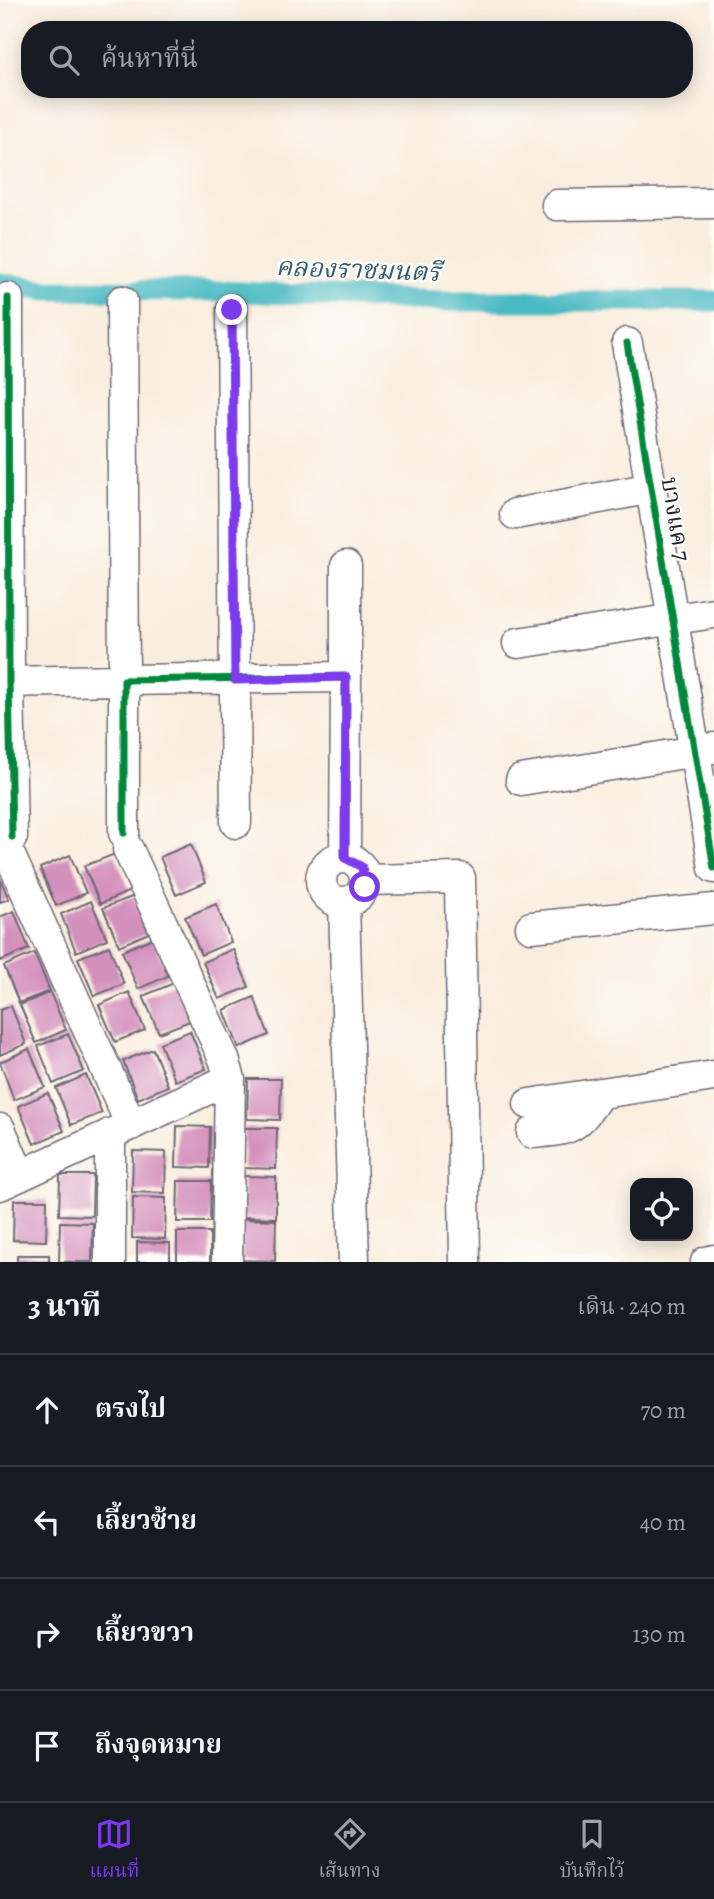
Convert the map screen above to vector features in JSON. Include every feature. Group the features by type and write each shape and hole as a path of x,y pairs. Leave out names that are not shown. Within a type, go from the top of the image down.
{"street":[{"path":"557,205 714,204"},
{"path":"8,298 4,682 12,848 121,1129 110,1262"},
{"path":"122,301 126,841 224,1059 230,1079 227,1262"},
{"path":"232,310 236,823"},
{"name":"บางแค 7","path":"627,343 672,618 704,749 714,868"},
{"path":"515,514 652,488"},
{"path":"345,858 346,566"},
{"path":"518,643 714,613"},
{"path":"4,682 346,677"},
{"path":"521,780 704,749"},
{"path":"345,858 362,867 365,880 362,893 344,903 331,899 321,880 326,867 345,858"},
{"path":"365,880 460,878 465,1262"},
{"path":"344,903 354,1262"},
{"path":"531,927 714,909"},
{"path":"529,1104 714,1076"},
{"path":"0,1129 10,1180 230,1079"},
{"path":"531,1133 566,1130 577,1125 600,1093"},
{"path":"706,1262 714,1260"}],"building":[{"path":"191,844 206,882 176,895 160,857"},
{"path":"115,854 130,891 100,904 84,866"},
{"path":"70,855 86,893 56,906 40,868"},
{"path":"0,878 9,899 0,902"},
{"path":"134,896 149,933 119,946 103,908"},
{"path":"91,901 107,939 76,952 61,914"},
{"path":"216,904 231,942 201,955 185,917"},
{"path":"14,911 29,949 0,961 0,917"},
{"path":"153,938 168,976 138,989 122,951"},
{"path":"109,946 124,984 94,996 78,958"},
{"path":"233,949 249,987 219,999 203,962"},
{"path":"34,953 50,991 19,1003 4,966"},
{"path":"174,983 190,1021 159,1033 143,996"},
{"path":"50,992 66,1030 36,1043 20,1005"},
{"path":"129,992 145,1030 115,1042 99,1005"},
{"path":"254,997 269,1035 239,1048 224,1010"},
{"path":"11,1006 26,1044 0,1055 0,1010"},
{"path":"190,1031 206,1069 175,1081 160,1043"},
{"path":"68,1034 84,1071 53,1084 38,1046"},
{"path":"29,1049 45,1087 14,1100 0,1062"},
{"path":"153,1049 168,1086 138,1099 123,1061"},
{"path":"86,1075 102,1113 71,1125 56,1088"},
{"path":"248,1079 281,1079 280,1120 247,1119"},
{"path":"48,1093 64,1131 34,1144 18,1106"},
{"path":"177,1126 210,1127 209,1168 176,1167"},
{"path":"244,1128 277,1128 276,1169 243,1168"},
{"path":"133,1151 166,1152 165,1193 132,1192"},
{"path":"60,1175 93,1175 92,1216 59,1215"},
{"path":"243,1176 276,1177 276,1218 243,1217"},
{"path":"178,1181 211,1181 210,1222 177,1222"},
{"path":"133,1197 166,1198 165,1239 132,1238"},
{"path":"14,1200 47,1200 46,1241 13,1240"},
{"path":"243,1219 276,1220 275,1261 242,1260"},
{"path":"60,1222 93,1223 92,1262 59,1262"},
{"path":"177,1232 210,1232 210,1262 177,1262"},
{"path":"137,1242 170,1243 170,1262 137,1262"},
{"path":"17,1255 49,1255 49,1262 17,1262"}],"waterway":[{"name":"คลองราชมนตรี","path":"0,283 46,290 221,291 438,301 714,301"}],"cycle path":[{"path":"8,298 12,837"},
{"path":"627,343 714,868"},
{"path":"124,833 124,680 346,677 345,858"}],"route":[{"path":"232,310 235,680 346,677 345,858 362,867 365,887"}]}
